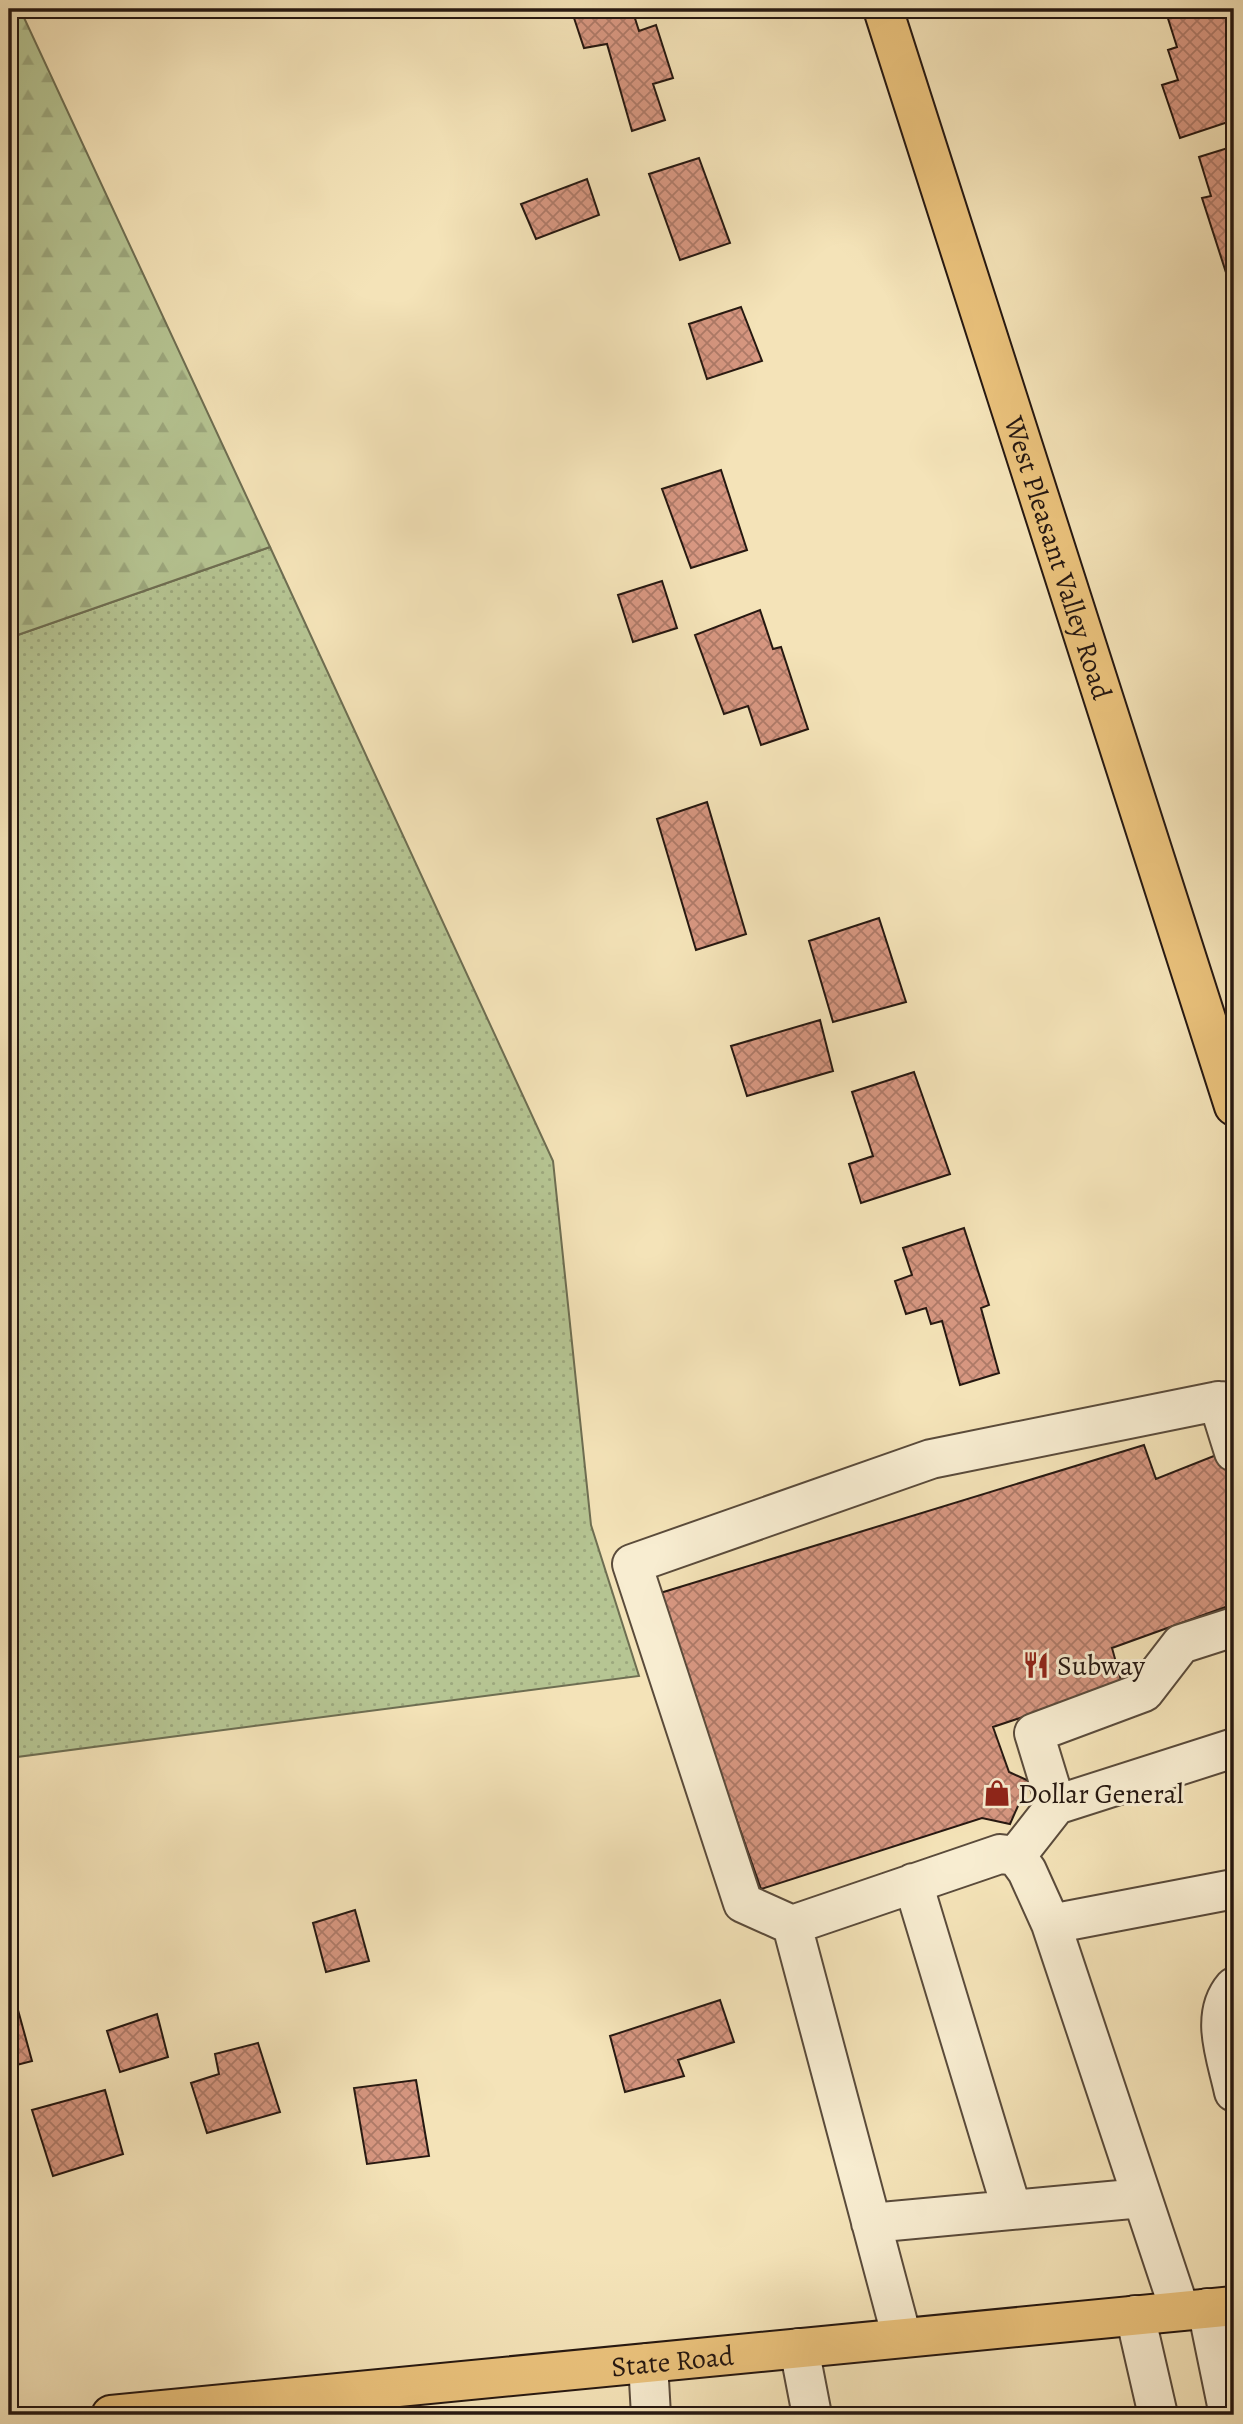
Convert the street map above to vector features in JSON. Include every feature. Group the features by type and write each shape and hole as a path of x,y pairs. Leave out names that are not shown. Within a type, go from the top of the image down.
{"main road":[{"name":"West Pleasant Valley Road","path":"883,9 1234,1106"},
{"name":"State Road","path":"111,2415 1207,2308"}],"lane":[{"path":"1229,2415 1207,2308 1142,2198 1051,1924 1027,1871 1016,1856 1000,1854 792,1925 743,1903 632,1564 931,1459 1226,1402 1234,1452"},
{"path":"1056,1805 1034,1733 1144,1692 1181,1644 1234,1627"},
{"path":"1016,1856 1056,1805 1234,1748"},
{"path":"913,1883 1012,2210"},
{"path":"1051,1924 1234,1889"},
{"path":"792,1925 902,2338"},
{"path":"1234,1987 1223,2003 1220,2026 1234,2092"},
{"path":"871,2223 1142,2198"},
{"path":"1135,2315 1158,2415"},
{"path":"799,2348 812,2415"},
{"path":"648,2363 651,2415"}],"green space":[{"path":"9,9 20,9 270,547 9,638"},
{"path":"270,547 553,1161 591,1525 639,1676 9,1758 9,638"}],"building":[{"path":"602,9 632,9 639,31 656,25 673,78 653,84 665,120 632,131 607,44 584,48 574,18"},
{"path":"1165,9 1225,9 1234,39 1234,120 1180,138 1162,85 1178,80 1168,50 1177,47"},
{"path":"1234,146 1234,284 1230,285 1202,198 1211,196 1199,157"},
{"path":"699,158 730,243 680,260 649,174"},
{"path":"587,179 599,215 536,239 521,204"},
{"path":"741,307 762,361 707,379 689,324"},
{"path":"721,470 747,550 691,568 662,489"},
{"path":"662,581 677,628 633,642 618,595"},
{"path":"760,610 773,649 781,647 808,729 761,745 748,706 724,714 695,635"},
{"path":"707,802 746,934 696,950 657,819"},
{"path":"879,918 906,1002 833,1022 809,941"},
{"path":"820,1020 833,1071 747,1096 731,1046"},
{"path":"914,1072 950,1174 861,1203 849,1164 873,1156 852,1092"},
{"path":"964,1228 989,1305 981,1308 999,1373 960,1385 942,1321 931,1324 926,1308 906,1314 895,1281 912,1275 903,1248"},
{"path":"1144,1445 1156,1479 1234,1448 1234,1604 1112,1648 1122,1684 993,1727 1009,1772 1029,1781 1010,1824 982,1818 761,1889 657,1594"},
{"path":"355,1910 369,1961 326,1972 313,1923"},
{"path":"720,2000 734,2042 678,2060 684,2076 625,2092 610,2036"},
{"path":"18,2010 32,2061 9,2067 9,2013"},
{"path":"157,2014 168,2057 120,2072 107,2031"},
{"path":"258,2043 280,2112 207,2133 191,2083 219,2074 215,2054"},
{"path":"416,2080 429,2156 367,2164 354,2088"},
{"path":"105,2090 123,2154 53,2176 32,2110"}],"place":[{"name":"Subway","path":"1036,1665"},
{"name":"Dollar General","path":"997,1793"}]}
